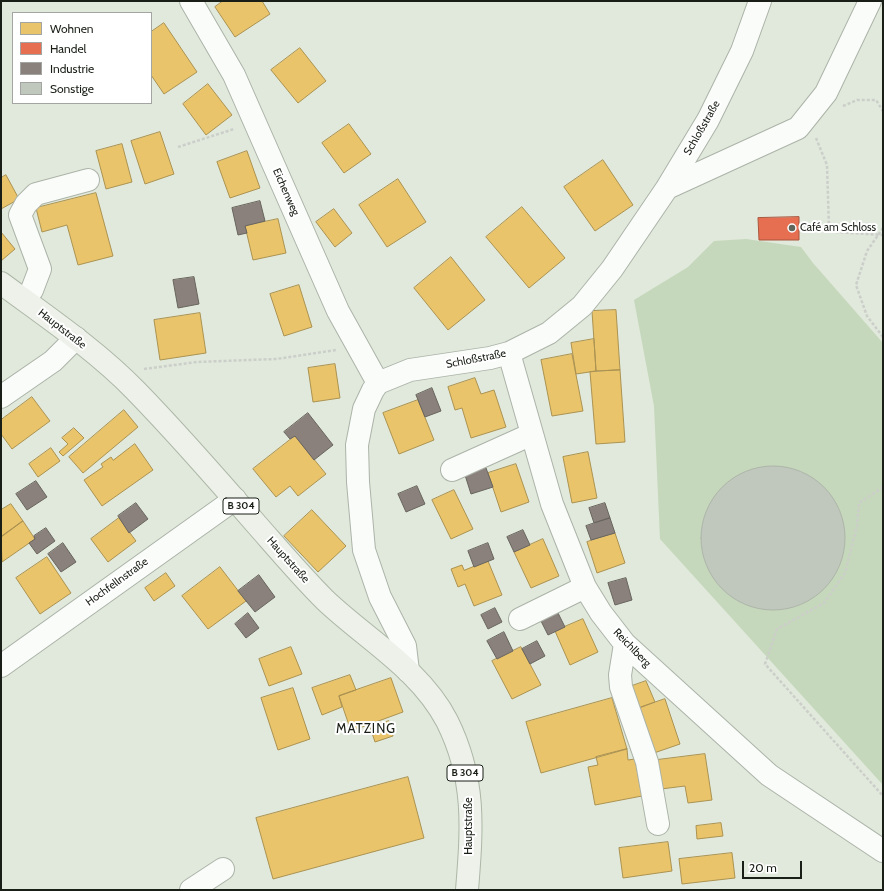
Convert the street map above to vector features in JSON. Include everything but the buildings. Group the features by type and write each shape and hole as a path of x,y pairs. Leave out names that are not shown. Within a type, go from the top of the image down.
{"main road":[{"name":"Hauptstraße","path":"1,283 76,338 136,391 326,600 408,671 433,700 446,719 463,764 471,810 467,890"}],"street":[{"name":"Eichenweg","path":"191,1 234,75 338,311 378,383"},
{"name":"Schloßstraße","path":"378,383 410,370 490,358 510,353 549,333 582,306 612,269 667,188 708,120 742,51 760,1"},
{"path":"667,188 803,126 826,93 870,1"},
{"path":"25,300 32,290 40,269 20,215 26,204 36,194 88,180"},
{"path":"1,398 53,361 76,338"},
{"name":"Reichlberg","path":"510,353 552,504 585,587 601,613 625,644 769,775 883,851"},
{"path":"378,383 364,409 357,445 358,482 364,550 380,598 405,646 408,671"},
{"path":"452,470 532,434"},
{"name":"Hochfellnstraße","path":"1,666 235,499"},
{"path":"520,619 585,587"},
{"path":"625,644 620,675 620,687 647,762 658,824"},
{"path":"191,890 223,869"}],"path":[{"path":"840,108 857,100 876,100 883,111"},
{"path":"178,147 255,122"},
{"path":"803,126 828,166 830,228 835,232 881,235"},
{"path":"883,228 881,235 867,251 856,285 867,316 883,337"},
{"path":"137,370 197,362 276,359 358,346"},
{"path":"883,487 859,503 857,526 845,573 824,603 777,629 765,664 883,796"}],"green space":[{"path":"746,239 801,247 813,263 883,343 883,785 660,539 654,406 634,300 688,267 714,241"}],"place":[{"name":"Café am Schloss","path":"792,228"}],"district":[{"name":"MATZING","path":"366,729"}]}
